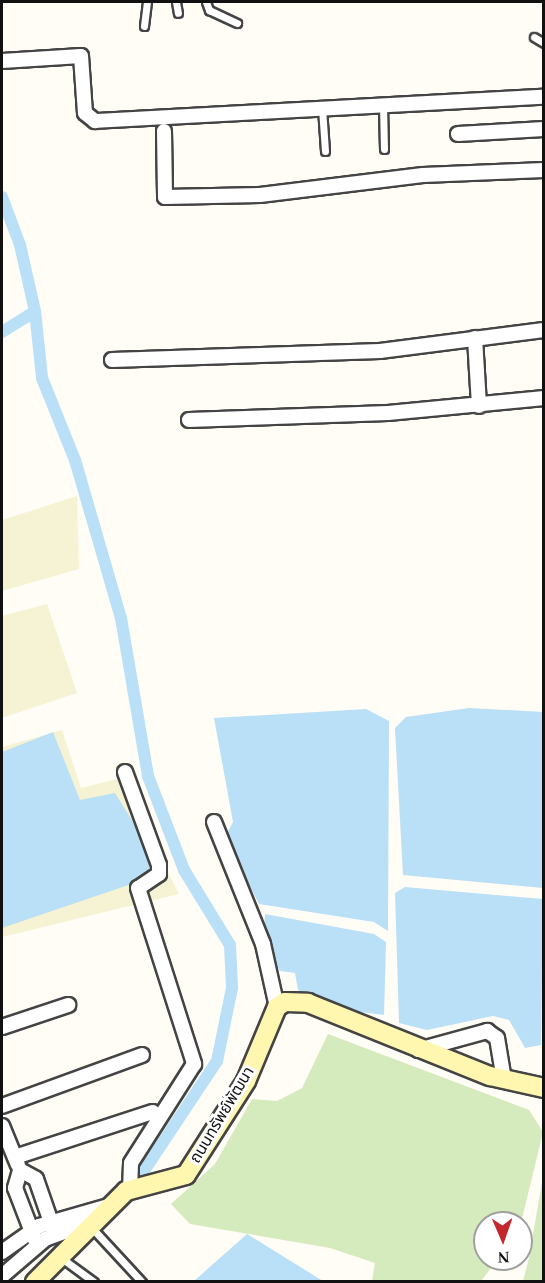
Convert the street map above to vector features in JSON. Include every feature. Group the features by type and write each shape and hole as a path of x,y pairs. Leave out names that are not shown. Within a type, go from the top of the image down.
{"street":[{"path":"2,61 81,56 85,113 95,121 543,97"},
{"path":"458,134 543,129"},
{"path":"164,131 165,197 260,195 423,175 543,170"},
{"path":"112,360 369,352 543,330"},
{"path":"475,338 479,406"},
{"path":"189,420 479,406 543,398"},
{"path":"125,772 159,865 159,874 138,888 194,1064 131,1163 130,1189"},
{"path":"214,822 263,944 277,1007 308,1003 418,1050 504,1080 543,1088"},
{"path":"2,1027 68,1005"},
{"name":"ถนนทรัพย์พัฒนา","path":"35,1281 130,1189 186,1175 246,1081 277,1007"},
{"path":"418,1050 486,1031 497,1038 504,1080"},
{"path":"2,1106 142,1055"},
{"path":"17,1163 153,1112"},
{"path":"2,1126 5,1144 17,1163 36,1179 53,1228"},
{"path":"17,1163 15,1188 37,1245"},
{"path":"2,1276 53,1228 112,1205"},
{"path":"2,1252 31,1231 94,1223"}],"lane":[{"path":"144,26 147,2"},
{"path":"176,2 178,13"},
{"path":"206,2 209,10 237,23"},
{"path":"534,37 543,43"},
{"path":"383,105 384,149"},
{"path":"322,108 326,151"},
{"path":"94,1223 142,1281"},
{"path":"60,1257 94,1281"}],"shaded area":[{"path":"77,496 79,569 2,591 2,520"},
{"path":"47,604 77,693 2,718 2,616"},
{"path":"62,730 81,788 121,778 179,894 2,937 2,747"}],"green space":[{"path":"328,1034 529,1110 543,1132 524,1211 473,1211 473,1271 489,1271 481,1281 372,1281 375,1263 330,1248 190,1224 171,1204 215,1164 252,1099 277,1101 302,1088"},
{"path":"543,1176 543,1281 523,1281 526,1271 533,1271 533,1235"}],"water":[{"path":"469,708 543,712 543,888 403,875 395,728 406,717"},
{"path":"366,709 389,721 388,931 374,922 259,904 225,837 233,822 214,718"},
{"path":"53,732 80,800 115,793 143,838 152,877 2,928 2,752"},
{"path":"405,887 543,899 541,1045 525,1048 509,1020 493,1016 427,1030 399,1023 395,893"},
{"path":"265,914 374,934 386,942 384,1015 337,1009 298,990 295,973 280,971 263,944"},
{"path":"247,1234 323,1281 194,1281"}],"waterway":[{"path":"2,197 20,245 35,311 42,378 75,460 121,618 148,776 184,870 230,945 232,988 217,1061 144,1171"},
{"path":"2,332 35,311"}]}
